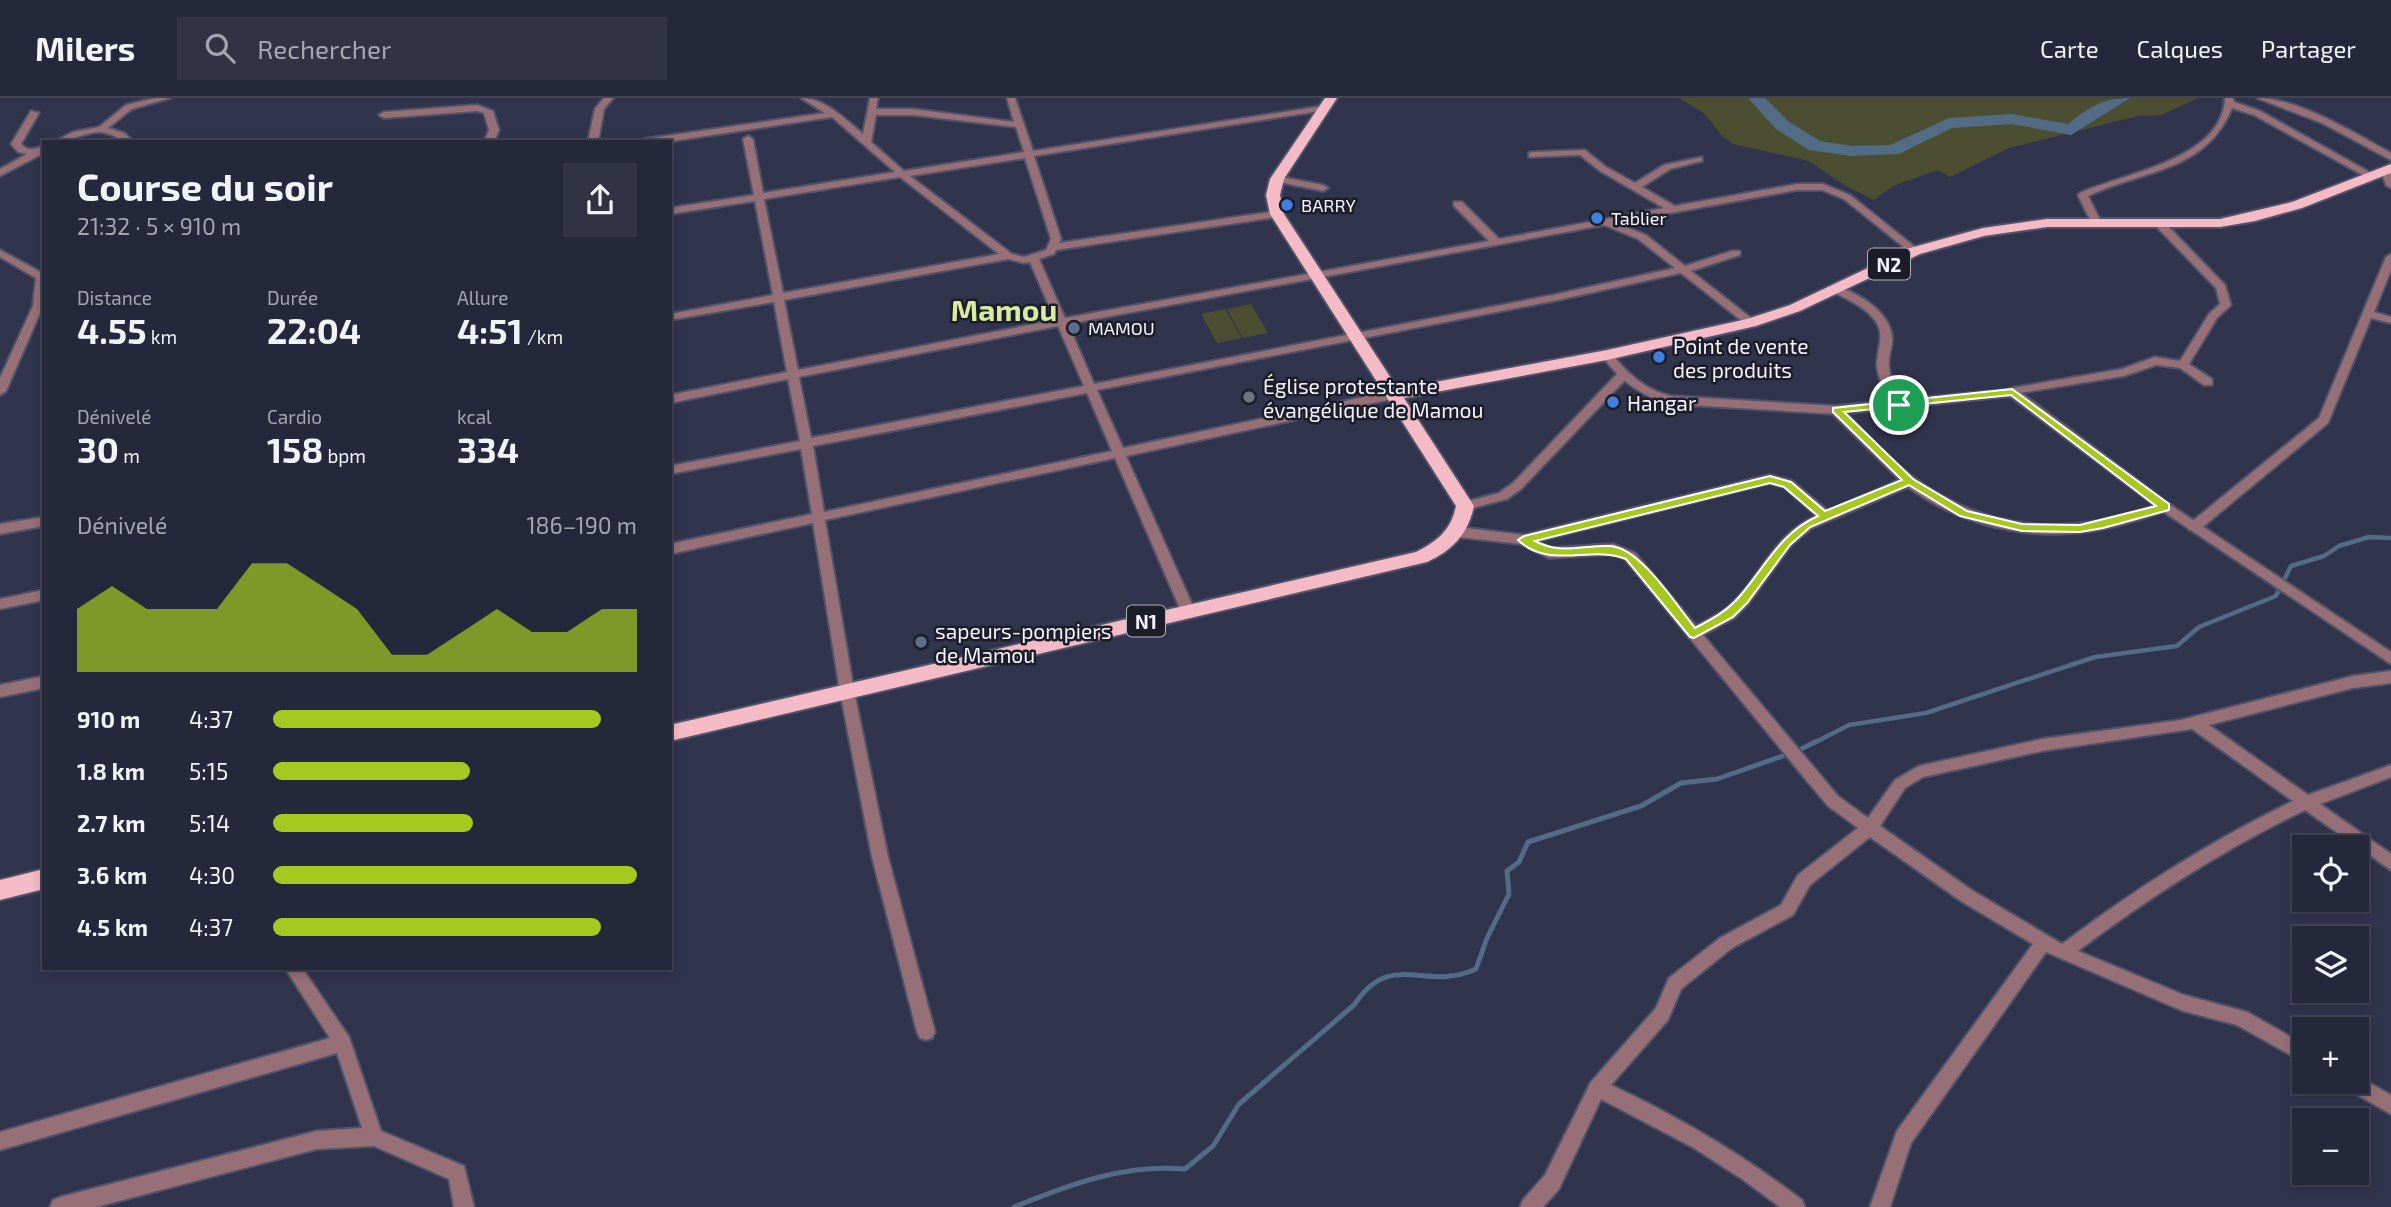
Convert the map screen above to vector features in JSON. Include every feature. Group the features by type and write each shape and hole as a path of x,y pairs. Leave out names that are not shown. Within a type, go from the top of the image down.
{"highway":[{"path":"1329,103 1277,179 1273,195 1277,214 1465,506 1458,532"},
{"name":"N2","path":"1392,395 1606,355 1751,323 1796,309 1915,251 1993,230 2048,223 2220,223 2255,217 2386,172"},
{"name":"N1","path":"672,733 1421,557 1443,548 1458,532"},
{"path":"0,890 42,880"}],"street":[{"path":"63,140 80,132 103,128 129,107 166,98"},
{"path":"593,140 600,109 609,98"},
{"path":"805,98 834,114 902,174 1016,260 1034,259 1055,247 1277,214"},
{"path":"866,142 874,98"},
{"path":"1011,98 1054,230 1055,247"},
{"path":"2261,98 2325,121 2386,172"},
{"path":"2096,222 2083,195 2191,153 2211,138 2229,101 2386,172"},
{"path":"672,211 1329,103"},
{"path":"384,115 477,108 488,111 494,130 490,140"},
{"path":"873,111 913,112 1019,125"},
{"path":"34,113 16,144 21,150 39,151"},
{"path":"658,140 834,114"},
{"path":"103,128 125,140"},
{"path":"748,139 792,376 807,442 848,691 888,890 926,1032"},
{"path":"0,173 39,151"},
{"path":"1532,155 1583,152 1634,188 1674,210"},
{"path":"1634,188 1667,167 1699,159"},
{"path":"1277,179 1323,188"},
{"path":"672,399 1062,322 1797,187 1823,187 1847,197 1915,251"},
{"path":"1458,204 1497,243"},
{"path":"2158,222 2221,287 2226,305 2213,316 2183,365"},
{"path":"1605,223 1642,236 1751,323"},
{"path":"0,253 41,277 38,306 0,391"},
{"path":"672,470 1553,298 1685,269 1736,253"},
{"path":"672,317 1008,256"},
{"path":"2194,527 2324,421 2370,314 2391,257"},
{"path":"1034,259 1188,611"},
{"path":"1836,289 1869,307 1878,317 1887,336 1882,364 1885,382 1899,405"},
{"path":"2370,314 2391,320"},
{"path":"1606,355 1622,376 1650,394 1671,400 1836,410 2012,392 2124,372 2155,361 2183,365 2208,382"},
{"path":"1465,506 1503,496 1517,486 1622,376"},
{"path":"2012,392 2165,507 2388,657"},
{"path":"672,549 1392,395"},
{"path":"1836,410 1910,481 1964,514 2022,527 2080,528 2103,525 2165,507"},
{"path":"1524,540 1770,479 1788,484 1824,515"},
{"path":"1694,634 1729,614 1743,600 1786,542 1807,525 1824,515 1910,481"},
{"path":"0,529 42,521"},
{"path":"1458,532 1524,540 1549,553 1613,549 1630,556 1833,801 1967,896 2063,953 2183,1003 2241,1018 2292,1047"},
{"path":"0,604 42,595"},
{"path":"1530,1207 1552,1182 1597,1088 1662,1014 1675,985 1726,943 1787,910 1804,880 1870,828 1900,784 1919,772 2042,745 2195,723 2353,682 2391,677"},
{"path":"0,691 42,682"},
{"path":"2195,723 2391,863"},
{"path":"2063,953 2152,886 2273,818 2391,771"},
{"path":"1880,1207 1904,1138 2044,942"},
{"path":"294,970 343,1043 374,1137"},
{"path":"0,1141 343,1043"},
{"path":"1597,1088 1636,1106 1758,1176 1795,1207"},
{"path":"2369,1092 2391,1105"},
{"path":"60,1207 317,1140 374,1137 457,1173 464,1207"}],"green space":[{"path":"1679,98 2198,98 2161,115 2138,116 2009,148 1950,177 1938,170 1893,186 1874,200 1846,186 1809,161 1733,144 1722,136 1704,113"},
{"path":"1251,304 1268,333 1243,338 1227,309"},
{"path":"1225,309 1242,338 1217,343 1201,314"}],"waterway":[{"path":"1756,98 1782,125 1815,146 1851,151 1893,150 1949,123 2012,119 2071,130 2090,115 2122,98"},
{"path":"1814,743 1849,725 1926,713 2095,657 2177,646 2199,627 2276,596 2291,566 2324,556 2339,546 2369,537 2391,538"},
{"path":"1014,1207 1077,1184 1119,1173 1162,1168 1185,1169 1213,1146 1239,1104 1354,1005 1368,988 1395,975 1440,977 1476,969 1487,938 1509,894 1507,871 1519,862 1528,842 1641,806 1681,783 1717,779 1797,751 1817,741"}],"place":[{"name":"BARRY","path":"1287,205"},
{"name":"Tablier","path":"1597,218"},
{"name":"MAMOU","path":"1074,328"},
{"name":"Point de vente des produits","path":"1659,357"},
{"name":"Église protestante évangélique de Mamou","path":"1249,397"},
{"name":"Hangar","path":"1613,402"},
{"name":"sapeurs-pompiers de Mamou","path":"921,642"}],"district":[{"name":"Mamou","path":"1004,309"}],"route":[{"path":"1899,405 1836,410 1910,481 1824,515 1807,525 1786,542 1743,600 1729,614 1694,634 1630,556 1613,549 1549,553 1524,540 1770,479 1788,484 1824,515 1910,481 1964,514 2022,527 2080,528 2103,525 2165,507 2012,392 1899,405"}]}
